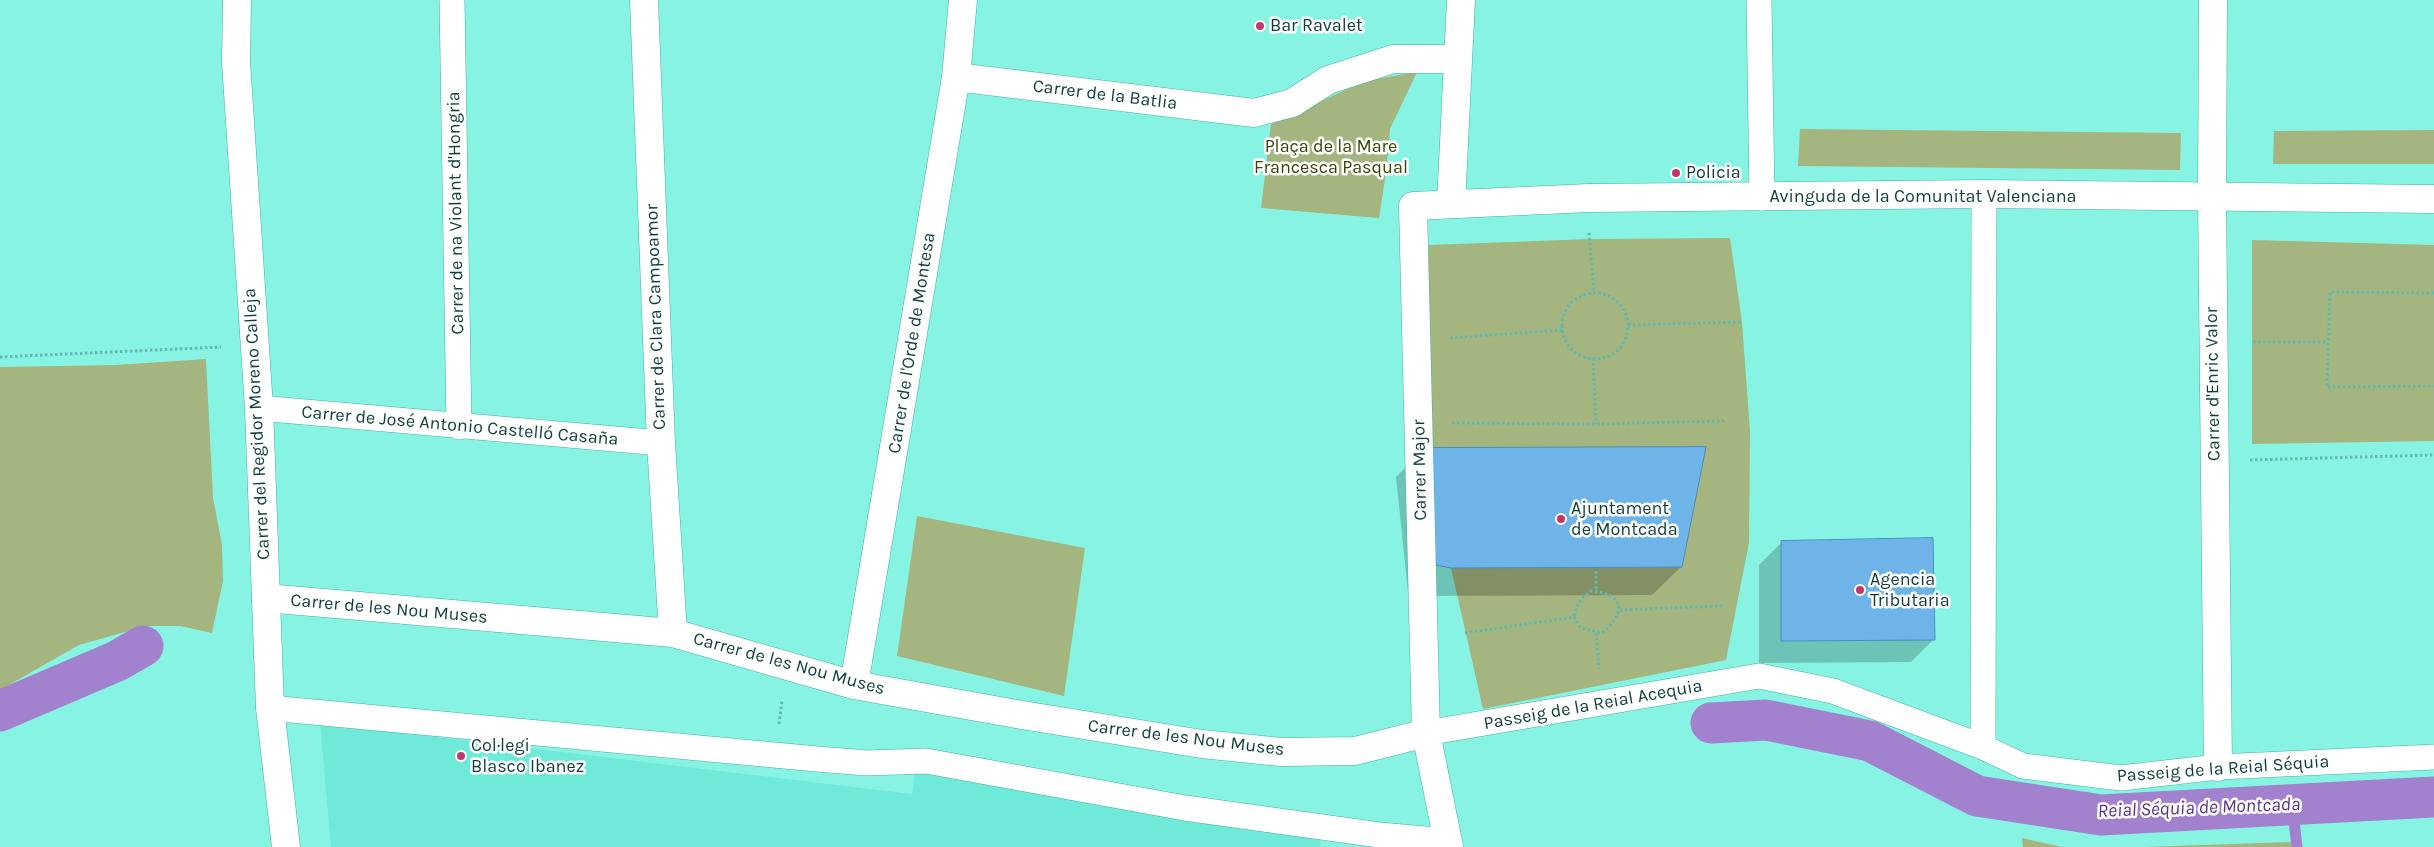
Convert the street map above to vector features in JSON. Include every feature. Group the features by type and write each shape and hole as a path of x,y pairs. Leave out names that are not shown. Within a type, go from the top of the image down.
{"street":[{"name":"Carrer del Regidor Moreno Calleja","path":"237,0 236,62 259,408 270,708 286,847"},
{"name":"Carrer de na Violant d'Hongria","path":"452,0 459,427"},
{"name":"Carrer de Clara Campoamor","path":"644,0 661,443 673,633"},
{"name":"Carrer de l'Orde de Montesa","path":"854,685 956,77 963,0"},
{"path":"1451,204 1461,0"},
{"path":"1759,0 1762,198"},
{"name":"Carrer d'Enric Valor","path":"2213,0 2212,197 2218,767"},
{"name":"Carrer de la Batlia","path":"956,77 1254,113 1292,103 1328,80 1393,59 1457,59"},
{"path":"1983,747 1984,194"},
{"name":"Avinguda de la Comunitat Valenciana","path":"1413,206 1589,198 1762,198 1984,194 2434,199"},
{"name":"Carrer Major","path":"1413,206 1426,733 1447,834"},
{"name":"Carrer de José Antonio Castelló Casaña","path":"259,408 459,427 661,443"},
{"name":"Carrer de les Nou Muses","path":"266,598 673,633 854,685 1032,717 1202,744 1281,752 1355,751 1426,733"},
{"name":"Passeig de la Reial Séquia","path":"1759,676 1833,691 1983,747 2023,766 2121,778 2218,767 2434,758"},
{"name":"Passeig de la Reial Acequia","path":"1426,733 1759,676"},
{"path":"270,708 817,759 867,762 926,761 1185,808 1379,834 1447,834"}],"path":[{"path":"1579,231 1589,230 1594,292"},
{"path":"1594,292 1614,298 1626,314 1628,325 1622,345 1604,358 1593,358 1582,356 1572,350 1562,330 1562,319 1566,308 1573,300 1583,294 1594,292"},
{"path":"2434,293 2330,292 2327,387 2434,386"},
{"path":"1628,325 1742,322"},
{"path":"1443,338 1562,330"},
{"path":"2253,342 2327,342"},
{"path":"0,356 254,345"},
{"path":"1593,358 1596,424"},
{"path":"1449,423 1596,424 1725,421"},
{"path":"2214,461 2434,454"},
{"path":"1596,571 1596,591"},
{"path":"1591,591 1611,594 1618,600 1620,610 1613,624 1602,633 1581,628 1574,617 1576,607 1581,599 1591,591"},
{"path":"1620,610 1723,606"},
{"path":"1465,633 1574,617"},
{"path":"1596,633 1600,676"},
{"path":"778,732 783,696"}],"shaded area":[{"name":"Col·legi Blasco Ibanez","path":"320,723 912,794 916,767 1321,837 1320,847 331,847"}],"green space":[{"name":"Plaça de la Mare Francesca Pasqual","path":"1417,72 1390,129 1379,218 1261,208 1271,124 1365,81"},
{"path":"1800,129 2181,133 2180,170 1798,166"},
{"path":"2434,130 2434,164 2273,164 2274,131"},
{"path":"1730,238 1742,322 1750,431 1749,543 1726,660 1483,709 1451,568 1436,565 1425,476 1424,339 1429,245 1590,239"},
{"path":"2252,240 2434,245 2434,441 2252,444"},
{"path":"206,359 213,498 222,545 223,581 212,633 180,626 146,626 79,645 0,690 0,367 116,365"},
{"path":"917,516 1085,548 1064,696 897,656"},
{"path":"2022,838 2062,847 2023,847"},
{"path":"2292,842 2293,847 2144,847"}],"building":[{"name":"Ajuntament de Montcada","path":"1706,447 1682,567 1451,568 1436,565 1423,448"},
{"path":"1933,538 1935,640 1781,641 1781,541"}],"waterway":[{"name":"Reial Séquia de Montcada","path":"0,711 117,661 143,646"},
{"name":"Reial Séquia de Montcada","path":"1711,723 1766,720 1870,741 1977,796 2101,815 2434,797"},
{"path":"2292,803 2297,847"}],"place":[{"name":"Bar Ravalet","path":"1260,26"},
{"name":"Policia","path":"1676,173"},
{"name":"Ajuntament de Montcada","path":"1561,519"},
{"name":"Agencia Tributaria","path":"1860,590"},
{"name":"Col·legi Blasco Ibanez","path":"461,756"}]}
